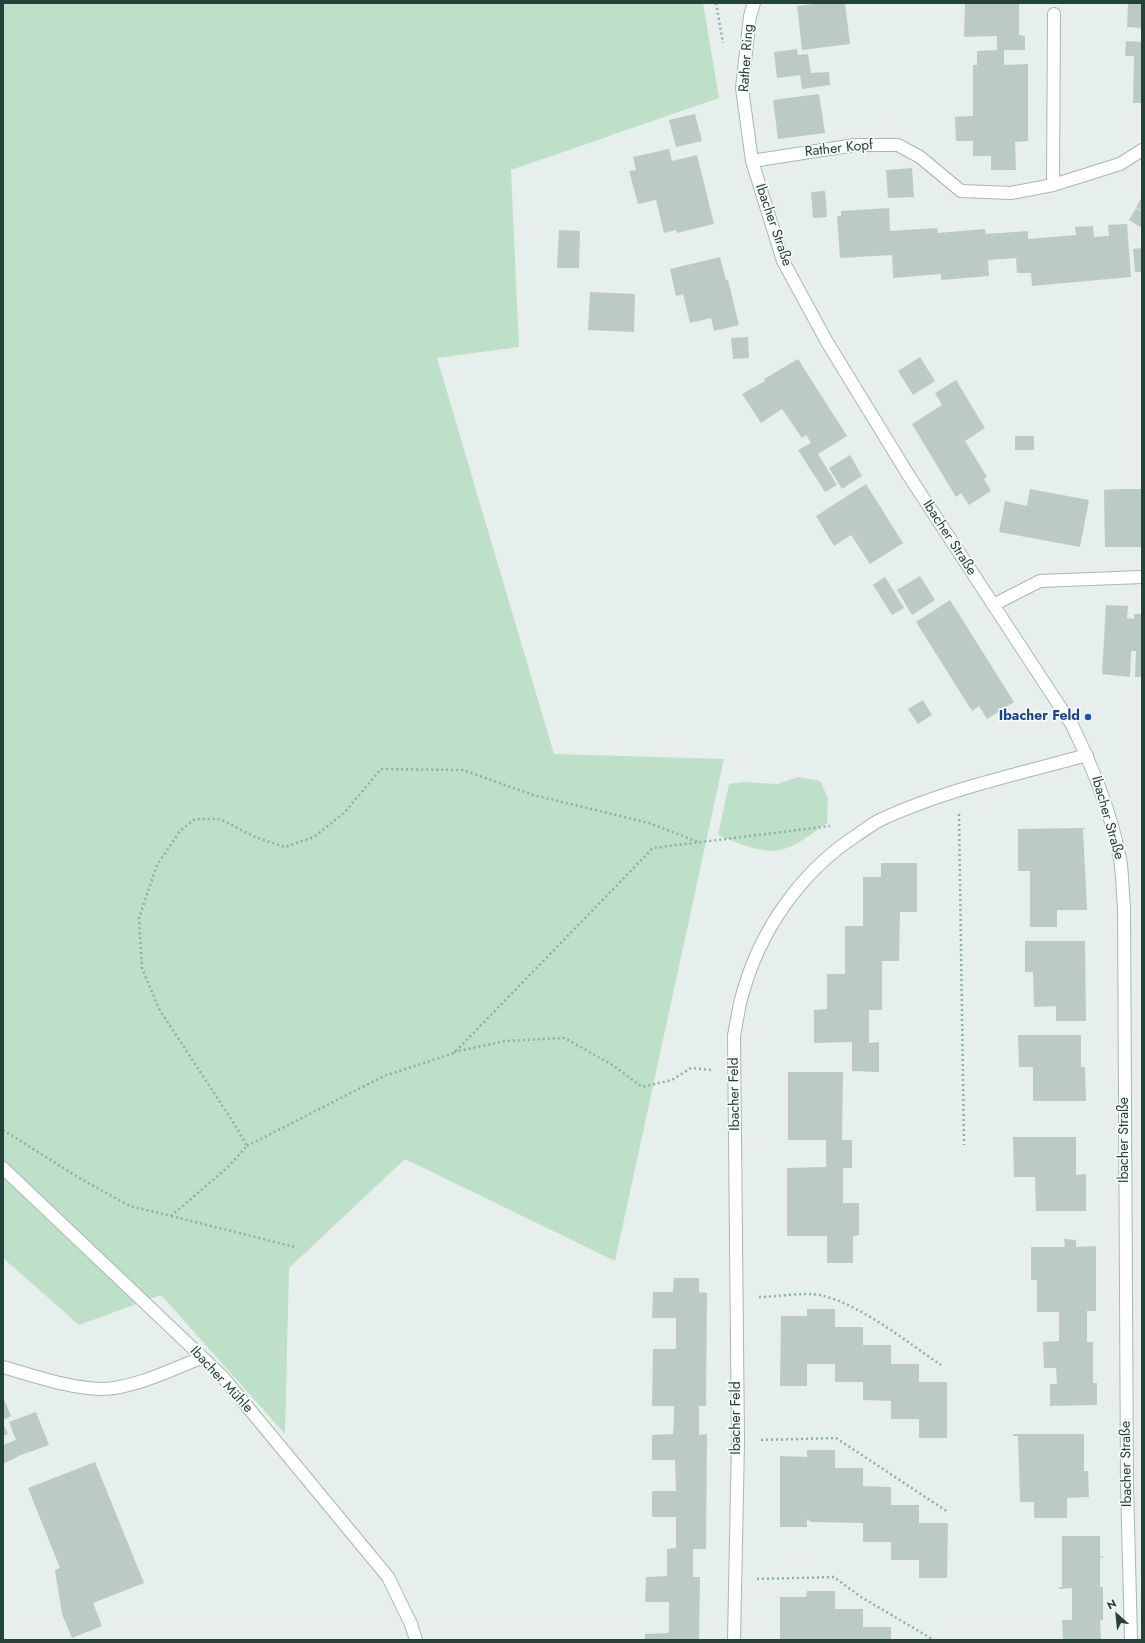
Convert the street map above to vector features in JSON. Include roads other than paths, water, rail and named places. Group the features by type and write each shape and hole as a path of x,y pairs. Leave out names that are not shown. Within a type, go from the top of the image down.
{"street":[{"name":"Rather Ring","path":"752,161 742,88 750,16 754,3"},
{"path":"1053,185 1054,14"},
{"name":"Rather Kopf","path":"752,161 855,145 898,145 920,157 961,191 1011,193 1053,185 1120,164 1142,150"},
{"name":"Ibacher Straße","path":"752,161 783,261 827,342 909,476 1057,700 1087,755 1102,793 1119,855 1124,906 1126,1476 1131,1640"},
{"path":"993,605 1040,580 1142,577"},
{"name":"Ibacher Feld","path":"734,1640 734,1580 738,1442 734,1035 742,996 758,951 777,917 807,876 838,848 881,820 958,791 1087,755"},
{"name":"Ibacher Mühle","path":"3,1168 179,1334 201,1358 222,1376 388,1577 411,1624 416,1640"},
{"path":"3,1367 70,1386 103,1389 156,1376 201,1358"}],"place":[{"name":"Ibacher Feld","path":"1088,717"}]}
